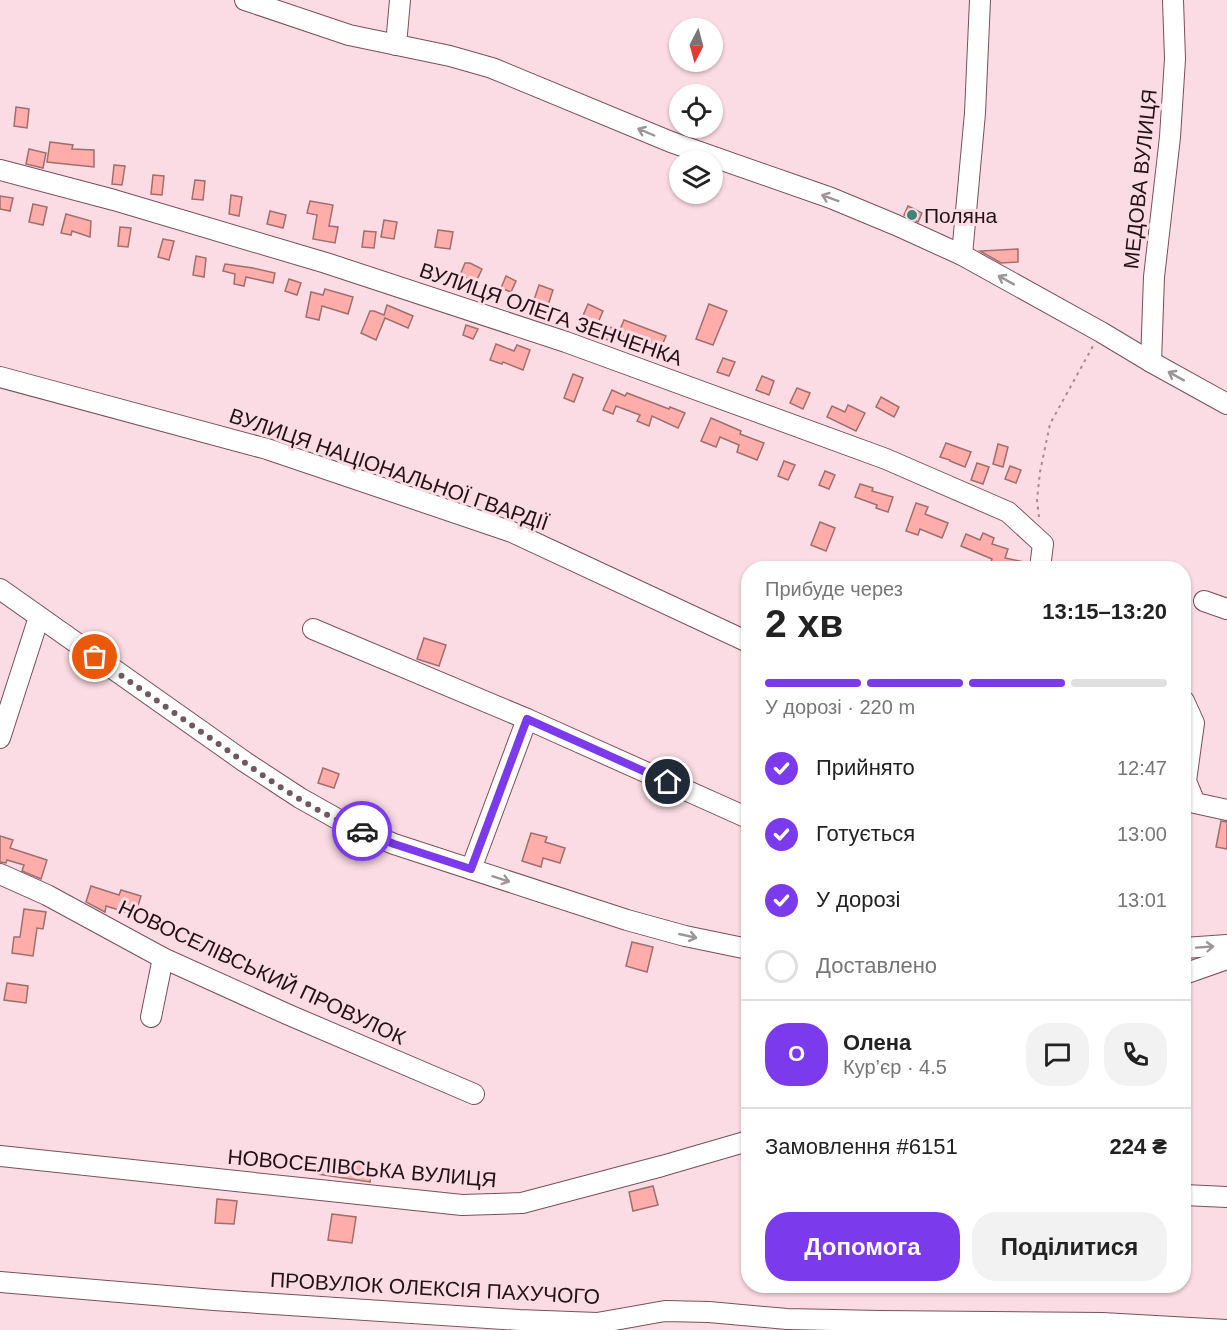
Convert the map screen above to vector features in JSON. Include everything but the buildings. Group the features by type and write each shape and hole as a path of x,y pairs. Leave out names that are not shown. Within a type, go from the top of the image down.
{"street":[{"path":"245,0 349,35 450,56 492,68 671,142 842,203 896,225 962,255 1227,404"},
{"path":"396,45 400,0"},
{"path":"962,255 975,113 980,0"},
{"name":"МЕДОВА ВУЛИЦЯ","path":"1151,362 1154,277 1170,137 1175,59 1173,0"},
{"name":"ВУЛИЦЯ ОЛЕГА ЗЕНЧЕНКА","path":"0,170 114,200 326,263 577,346 886,459 1008,512 1043,544"},
{"name":"ВУЛИЦЯ НАЦІОНАЛЬНОЇ ГВАРДІЇ","path":"0,378 267,449 512,532 741,639"},
{"path":"1041,561 1043,544"},
{"path":"0,589 244,762 348,825 394,844 627,920 685,936 741,948"},
{"path":"1204,601 1227,609"},
{"path":"0,738 39,617"},
{"path":"313,629 527,719 741,815"},
{"path":"1191,716 1194,723 1191,745"},
{"path":"471,869 527,719"},
{"path":"1191,793 1195,803 1227,810"},
{"name":"НОВОСЕЛІВСЬКИЙ ПРОВУЛОК","path":"0,874 47,895 163,958 474,1094"},
{"path":"1191,948 1227,945"},
{"path":"151,1017 163,958"},
{"path":"1191,972 1227,959"},
{"name":"НОВОСЕЛІВСЬКА ВУЛИЦЯ","path":"0,1156 462,1205 522,1203 741,1143"},
{"path":"1191,1195 1227,1197"},
{"name":"ПРОВУЛОК ОЛЕКСІЯ ПАХУЧОГО","path":"0,1282 214,1300 519,1320 597,1323 665,1311 709,1312 787,1319 880,1322 1102,1323 1227,1330"}],"path":[{"path":"1043,544 1037,500 1050,424 1101,332"}],"way so far":[{"path":"95,657 244,762 300,798 362,831"}],"place":[{"name":"Поляна","path":"912,215"}],"route":[{"path":"362,831 471,869 527,719 668,782"}]}
